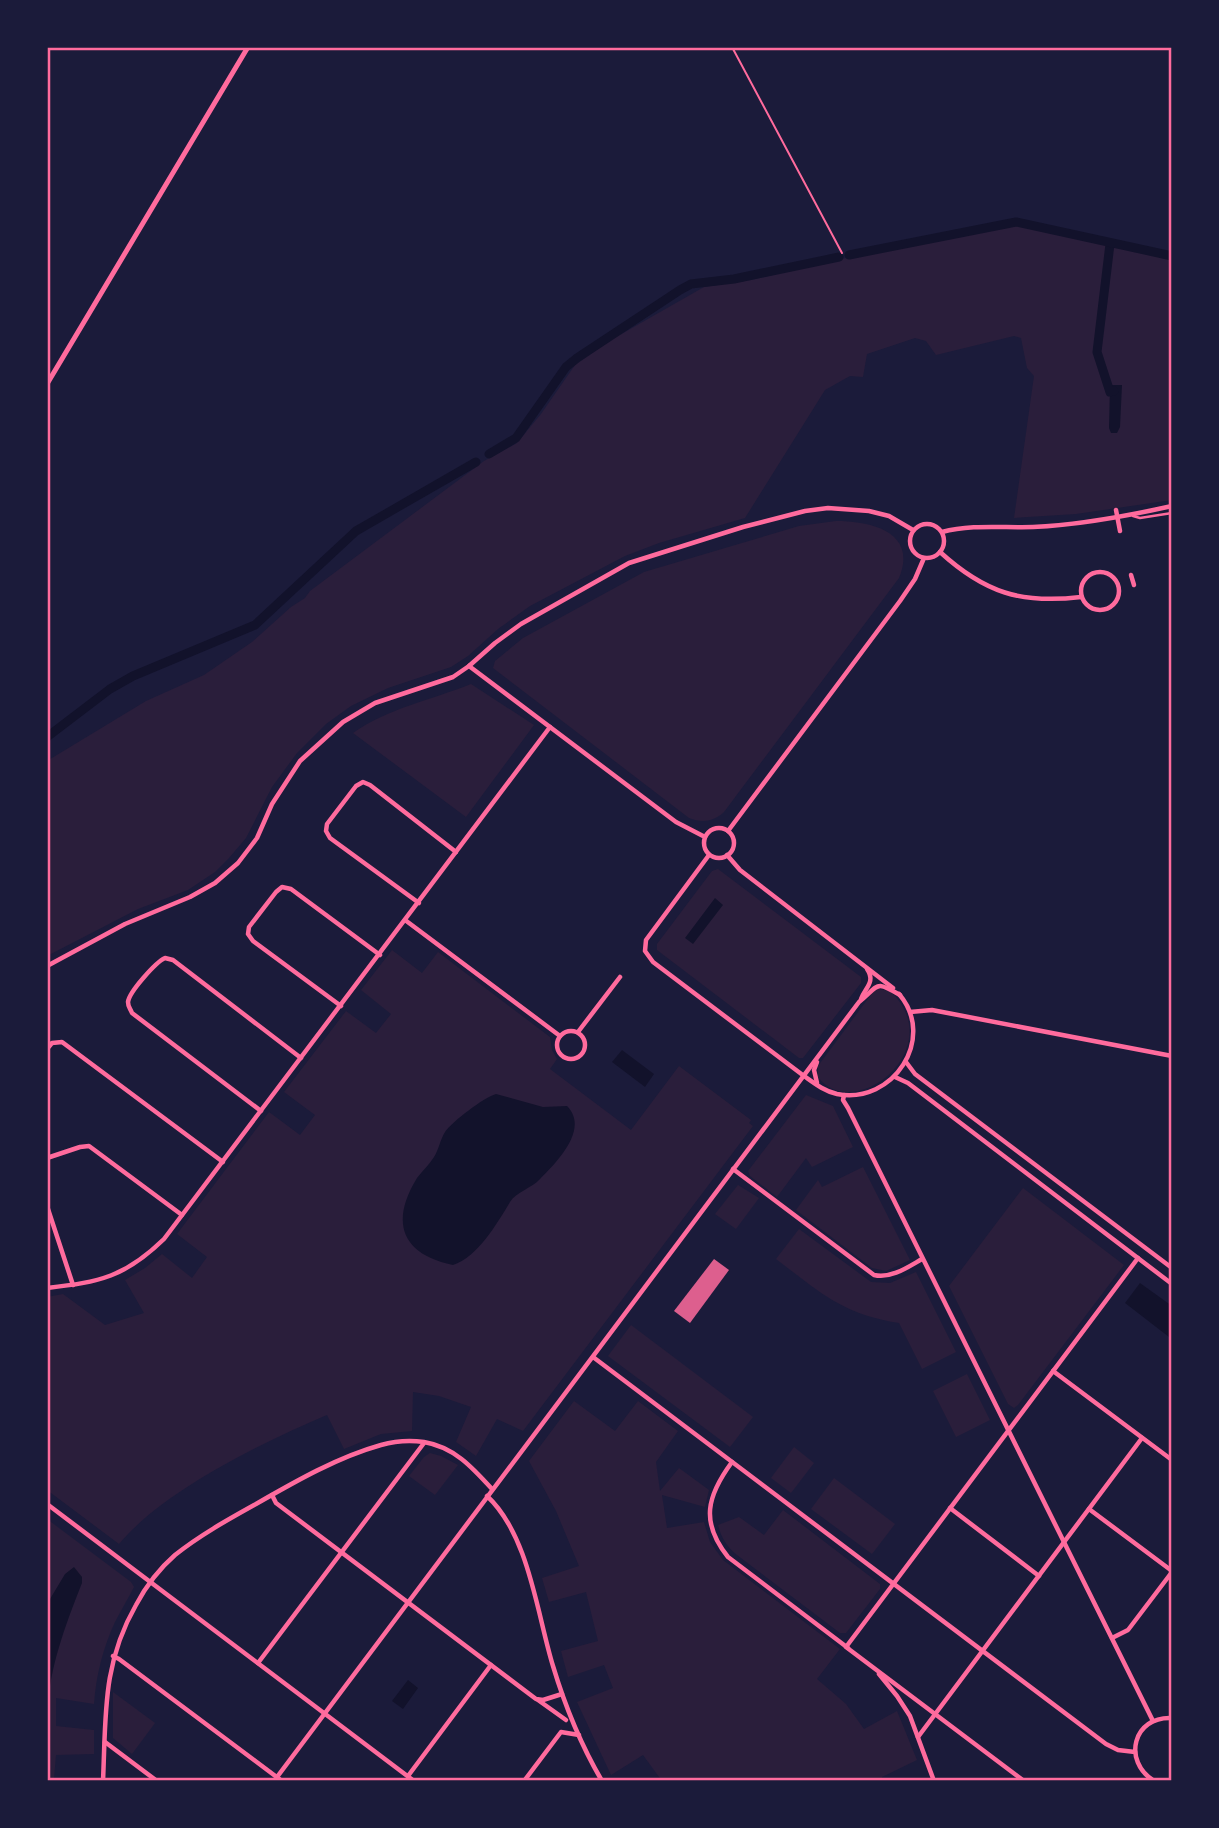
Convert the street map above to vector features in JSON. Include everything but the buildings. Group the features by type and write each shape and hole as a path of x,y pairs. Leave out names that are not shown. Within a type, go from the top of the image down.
{"street":[{"path":"47,384 248,47"},
{"path":"942,533 960,528 1036,527 1130,515 1172,506"},
{"path":"47,966 125,925 190,897 215,883 238,863 257,838 285,783 300,761 343,722 375,703 453,677 520,624 629,563 668,549 792,514 828,508 849,508 889,516 913,530"},
{"path":"1116,510 1119,531"},
{"path":"926,523 935,525 942,533 944,543 935,556 924,558 911,550 909,539 913,530 926,523"},
{"path":"940,552 965,574 997,591 1046,600 1082,597"},
{"path":"728,831 894,610 915,579 924,558"},
{"path":"1098,571 1110,574 1118,584 1115,603 1104,610 1091,608 1082,597 1083,581 1092,573 1098,571"},
{"path":"1131,575 1134,585"},
{"path":"469,666 676,822 705,837"},
{"path":"47,1288 97,1281 122,1272 144,1259 164,1239 550,727"},
{"path":"419,903 330,838 326,831 327,824 356,786 363,782 456,852"},
{"path":"713,830 728,831 733,843 727,855 718,858 709,855 704,846 705,837 713,830"},
{"path":"709,855 646,940 645,951 653,962 818,1086 833,1093 844,1094 873,1091 895,1077 906,1062 913,1039 910,1012 900,995 740,870 727,855"},
{"path":"341,1006 253,941 248,934 249,927 275,892 282,887 291,888 380,955"},
{"path":"405,920 560,1036"},
{"path":"261,1111 132,1013 128,1006 129,998 157,961 165,958 173,960 301,1058"},
{"path":"856,958 871,977 861,1000"},
{"path":"578,1032 620,977"},
{"path":"113,1656 278,1780 492,1489 861,1000 882,985 900,995"},
{"path":"910,1012 932,1010 1172,1056"},
{"path":"567,1031 578,1032 585,1042 583,1054 572,1059 563,1057 556,1046 560,1036 567,1031"},
{"path":"47,1049 52,1043 62,1042 223,1162"},
{"path":"818,1086 814,1070 824,1049"},
{"path":"906,1062 915,1074 1172,1268"},
{"path":"895,1077 908,1083 1172,1284"},
{"path":"844,1094 844,1100 922,1259 1153,1721"},
{"path":"47,1157 89,1146 182,1215"},
{"path":"733,1169 874,1275 893,1274 922,1259"},
{"path":"47,1206 73,1285"},
{"path":"846,1647 1138,1258"},
{"path":"593,1357 1106,1744 1118,1750 1135,1752"},
{"path":"1054,1371 1172,1460"},
{"path":"918,1737 1142,1438"},
{"path":"103,1781 104,1710 113,1656 127,1622 151,1581 175,1556 197,1539 326,1467 383,1444 405,1440 445,1448 465,1460 492,1489"},
{"path":"258,1663 425,1442"},
{"path":"732,1462 716,1487 710,1502 709,1519 719,1546 728,1557 1024,1781"},
{"path":"272,1495 276,1503 341,1553 566,1720"},
{"path":"487,1496 501,1511 528,1571 569,1714 602,1781"},
{"path":"47,1504 414,1781"},
{"path":"950,1508 1039,1576"},
{"path":"1089,1509 1172,1571 1128,1630 1112,1638"},
{"path":"846,1647 880,1675 897,1696 910,1716 934,1781"},
{"path":"408,1776 491,1665"},
{"path":"536,1699 562,1694"},
{"path":"524,1781 561,1732 569,1714"},
{"path":"1154,1781 1145,1779 1137,1761 1135,1752 1139,1734 1153,1721 1172,1718"},
{"path":"561,1732 579,1735"},
{"path":"104,1741 157,1781"}],"lane":[{"path":"1130,515 1140,518 1172,513"}],"path":[{"path":"732,47 842,253"}],"shaded area":[{"path":"1016,225 1172,260 1172,500 1076,514 1014,518 1034,376 1027,368 1021,338 1014,336 936,355 926,341 915,338 867,354 863,377 850,376 825,390 745,518 659,543 625,556 530,606 451,667 388,688 351,706 326,724 297,753 272,787 246,838 215,872 188,890 138,909 47,956 47,761 146,701 204,675 252,642 310,591 484,461 517,443 575,365 611,340 704,287 751,280 850,257"},
{"path":"1110,385 1122,385 1120,427 1117,433 1111,433 1109,428"},
{"path":"836,521 876,527 897,540 902,550 903,562 899,578 724,812 712,820 698,821 689,818 493,668 495,661 523,638 644,572 799,526"},
{"path":"471,684 534,725 466,817 353,733 381,717"},
{"path":"718,869 861,977 861,983 803,1058 799,1058 657,950 657,944 712,871"},
{"path":"715,898 723,905 693,944 685,938"},
{"path":"392,950 422,973 438,952 550,1037 557,1059 550,1069 631,1130 679,1066 751,1120 749,1123 753,1126 523,1431 497,1419 476,1456 456,1442 471,1407 439,1396 413,1392 412,1431 381,1434 344,1449 327,1415 274,1439 187,1487 138,1524 119,1544 47,1490 47,1297 63,1294 105,1325 144,1313 125,1280 162,1254 192,1278 207,1257 177,1234 269,1112 300,1135 315,1115 284,1092 346,1011 376,1033 391,1014 361,990"},
{"path":"879,989 890,991 906,1013 909,1035 903,1056 890,1073 872,1086 853,1092 834,1089 818,1077 818,1066 873,992"},
{"path":"622,1050 654,1074 645,1087 612,1062"},
{"path":"496,1094 543,1107 567,1106 573,1115 573,1135 562,1155 537,1182 513,1199 493,1229 470,1255 453,1265 435,1260 422,1253 405,1234 404,1209 409,1194 417,1178 434,1157 449,1127 476,1105"},
{"path":"806,1095 833,1106 853,1147 812,1167 806,1158 777,1197 750,1176 748,1171"},
{"path":"863,1167 910,1260 886,1271 872,1268 796,1210 818,1180 822,1187"},
{"path":"738,1185 759,1198 736,1229 715,1214"},
{"path":"1023,1188 1124,1265 1014,1408 1008,1404 949,1286"},
{"path":"799,1229 871,1282 890,1283 916,1272 956,1352 922,1369 899,1323 847,1308 820,1292 776,1259"},
{"path":"1140,1283 1172,1306 1172,1333 1169,1337 1125,1303"},
{"path":"631,1325 753,1417 730,1447 608,1356"},
{"path":"967,1374 990,1420 956,1437 933,1391"},
{"path":"574,1401 615,1431 638,1401 678,1431 656,1462 660,1491 679,1468 709,1490 705,1507 662,1495 667,1528 704,1522 710,1542 723,1560 840,1649 817,1679 846,1704 864,1729 897,1711 917,1760 882,1777 883,1781 662,1781 643,1755 611,1775 577,1702 613,1688 604,1665 568,1677 561,1651 598,1641 586,1592 549,1602 542,1578 579,1566 556,1511 529,1461"},
{"path":"794,1447 814,1463 791,1493 771,1478"},
{"path":"430,1453 458,1465 435,1495 409,1476"},
{"path":"834,1478 895,1524 872,1554 811,1509"},
{"path":"783,1510 880,1584 880,1589 846,1633 840,1633 737,1555 725,1542 718,1525 739,1517 764,1535"},
{"path":"47,1519 134,1587 107,1642 98,1672 94,1704 56,1698 56,1726 94,1730 94,1754 56,1755 54,1779 69,1781 47,1781"},
{"path":"74,1567 82,1577 82,1583 55,1662 47,1712 47,1604 65,1574"},
{"path":"408,1680 418,1688 403,1709 392,1701"},
{"path":"113,1692 155,1723 132,1754 113,1738"}],"waterway":[{"path":"849,255 1016,222 1172,256"},
{"path":"1110,244 1097,352 1110,392 1114,391"},
{"path":"489,454 516,438 566,367 680,290 691,284 734,279 839,257"},
{"path":"47,737 110,689 133,676 255,625 356,531 476,462"}]}
